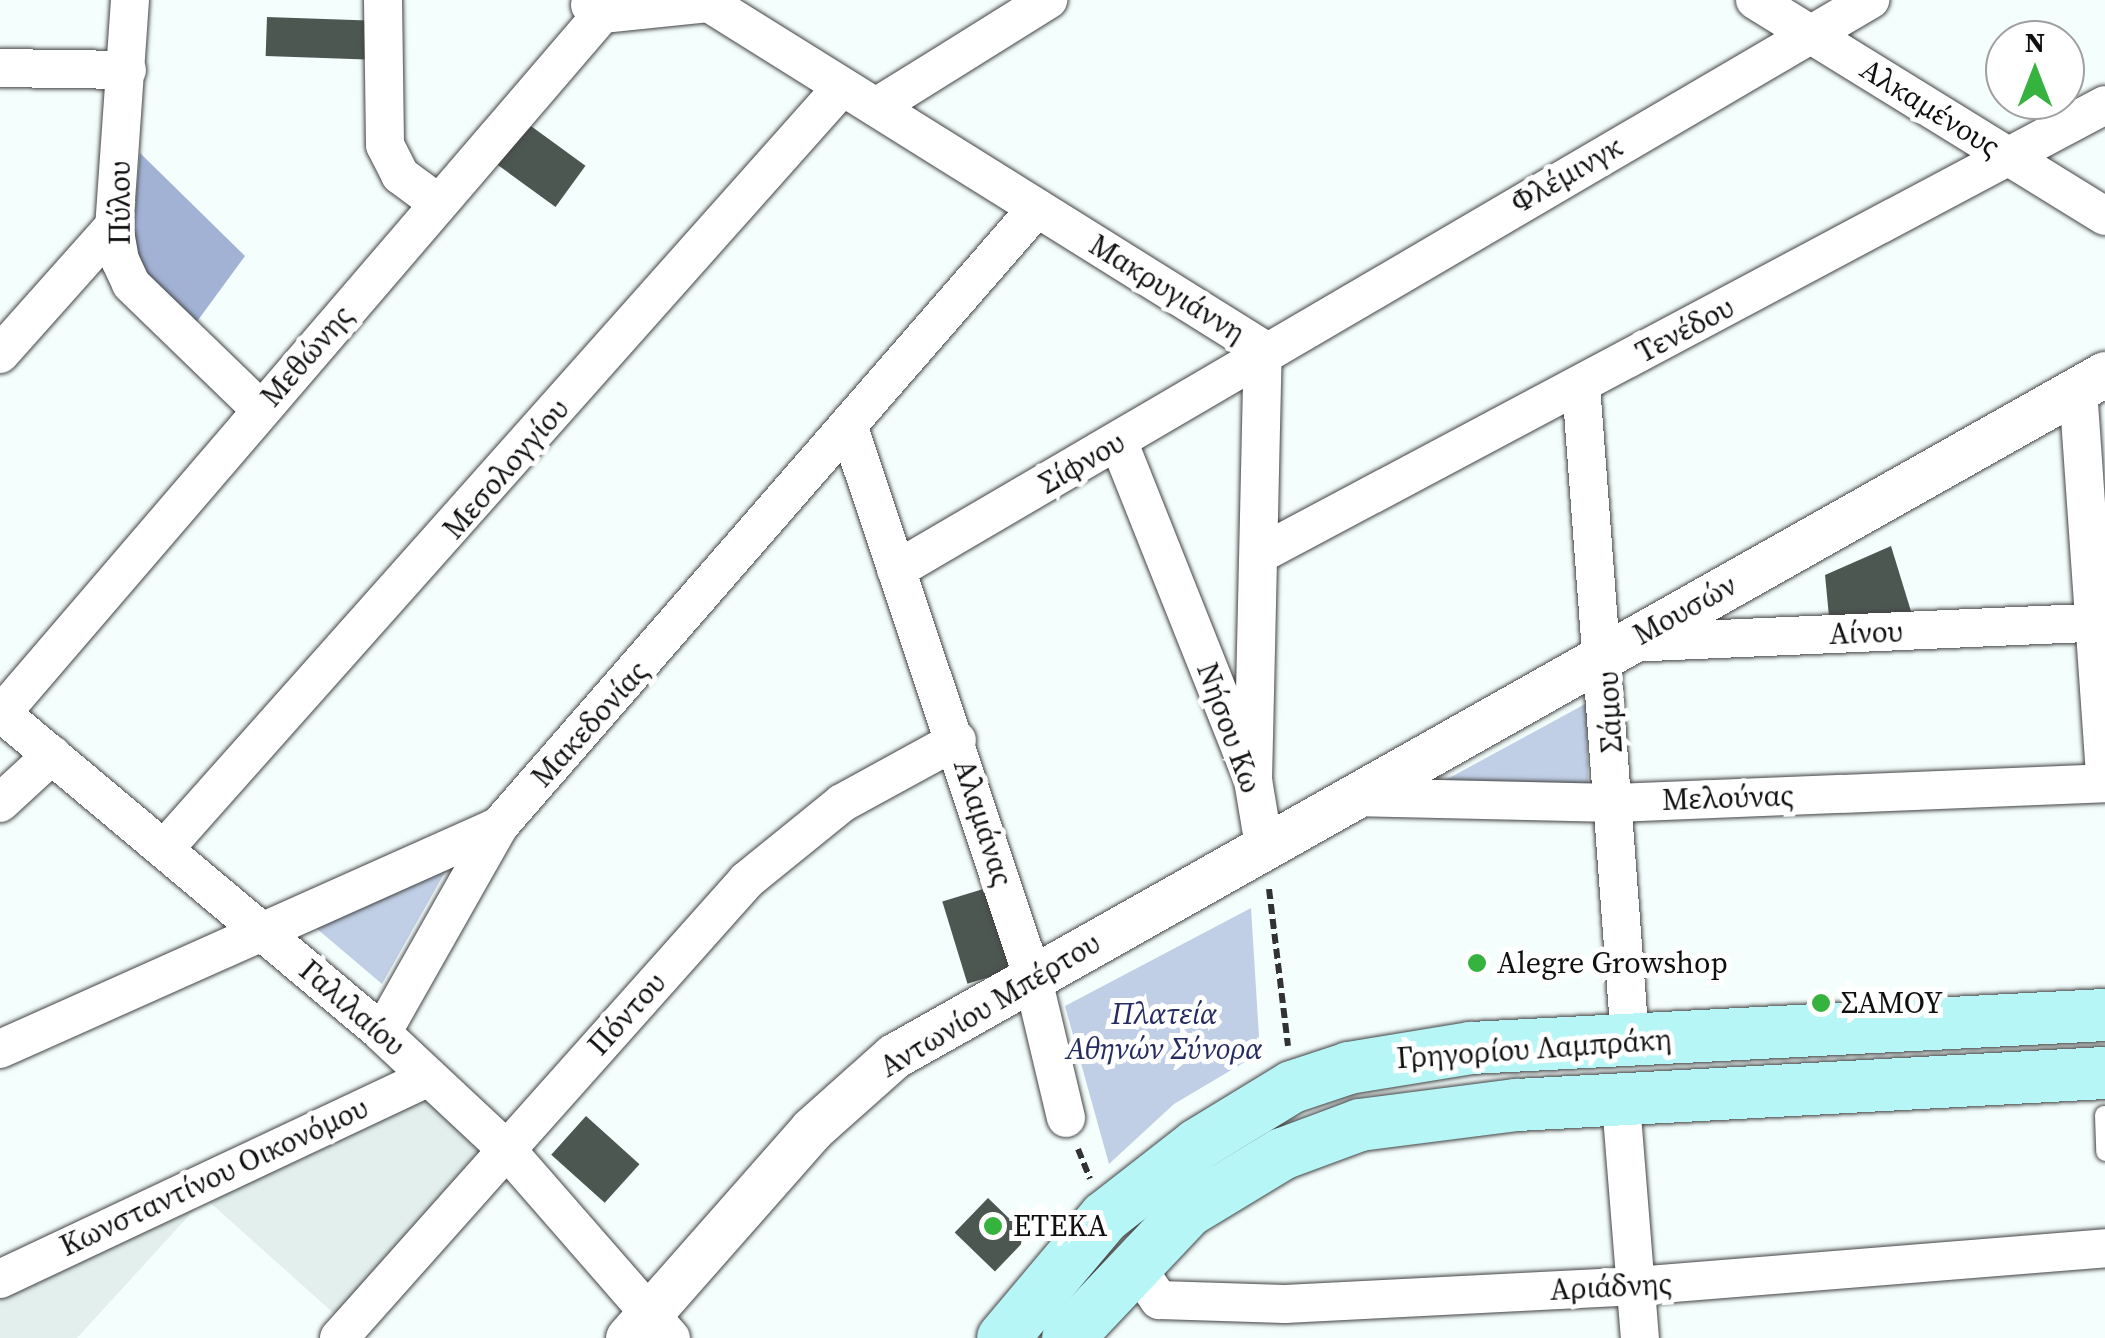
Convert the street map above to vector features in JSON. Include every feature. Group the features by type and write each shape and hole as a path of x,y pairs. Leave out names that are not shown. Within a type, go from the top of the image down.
{"main road":[{"name":"Γρηγορίου Λαμπράκη","path":"1003,1338 1105,1217 1197,1145 1292,1087 1372,1062 1630,1040 2105,1015"},
{"name":"Γρηγορίου Λαμπράκη","path":"1068,1338 1188,1211 1282,1154 1360,1125 1517,1104 1620,1103 2105,1073"}],"street":[{"name":"Πύλου","path":"130,0 114,226 132,284 261,410"},
{"path":"383,0 385,145 400,175 438,204"},
{"path":"876,107 1048,0"},
{"name":"Αλκαμένους","path":"1756,0 2105,216"},
{"name":"Φλέμινγκ","path":"1264,349 1870,0"},
{"path":"600,5 706,1"},
{"name":"Μακρυγιάννη","path":"706,1 1264,349 1264,552 1253,780"},
{"name":"Μεθώνης","path":"1,712 438,204 600,5"},
{"path":"0,68 127,70"},
{"name":"Μεσολογγίου","path":"166,847 842,86"},
{"name":"Τενέδου","path":"1264,552 2105,105"},
{"name":"Μακεδονίας","path":"0,1049 499,826 850,432 1037,208"},
{"path":"0,354 114,226"},
{"name":"Σίφνου","path":"896,570 1118,442 1264,349"},
{"path":"2092,381 2105,772"},
{"name":"Μουσών","path":"1264,846 2092,381"},
{"name":"Σάμου","path":"1581,385 1617,648 1615,803 1630,1040"},
{"name":"Αλαμάνας","path":"850,432 957,740 1032,975 1066,1118"},
{"name":"Νήσου Κω","path":"1118,442 1253,780 1264,846"},
{"name":"Αίνου","path":"1617,648 2100,622"},
{"name":"Γαλιλαίου","path":"1,712 382,1032 506,1150 649,1331"},
{"name":"Πόντου","path":"339,1338 793,836 957,740"},
{"path":"0,802 52,755"},
{"name":"Μελούνας","path":"1351,797 1615,803 2105,783"},
{"path":"382,1032 499,826"},
{"name":"Αντωνίου Μπέρτου","path":"649,1331 812,1129 880,1068 1032,975 1264,846"},
{"name":"Κωνσταντίνου Οικονόμου","path":"0,1279 429,1078"},
{"path":"1620,1103 1640,1338"},
{"name":"Αριάδνης","path":"1134,1264 1159,1300 1286,1321 1636,1286 2105,1248"}],"lane":[{"path":"2104,1115 2105,1152"}],"path":[{"path":"1264,846 1292,1087"},
{"path":"1066,1118 1105,1217"}],"green space":[{"path":"1587,703 1588,789 1427,790"},
{"path":"449,865 382,984 309,922"},
{"name":"Πλατεία Αθηνών Σύνορα","path":"1251,908 1260,1053 1174,1104 1109,1164 1065,1006"}],"shaded area":[{"path":"140,153 245,256 193,327 130,267"},
{"path":"429,1077 506,1149 349,1327 205,1198 77,1338 0,1338 0,1279"}],"building":[{"path":"267,17 368,21 367,60 266,56"},
{"path":"524,121 585,166 556,207 494,162"},
{"path":"1891,546 1914,621 1830,627 1825,575"},
{"path":"993,886 1018,968 967,984 942,901"},
{"path":"586,1116 640,1164 605,1203 551,1155"},
{"path":"988,1198 1028,1237 995,1271 955,1233"}],"place":[{"name":"Alegre Growshop","path":"1477,963"},
{"name":"ΣΑΜΟΥ","path":"1821,1003"},
{"name":"ΕΤΕΚΑ","path":"993,1226"}]}
